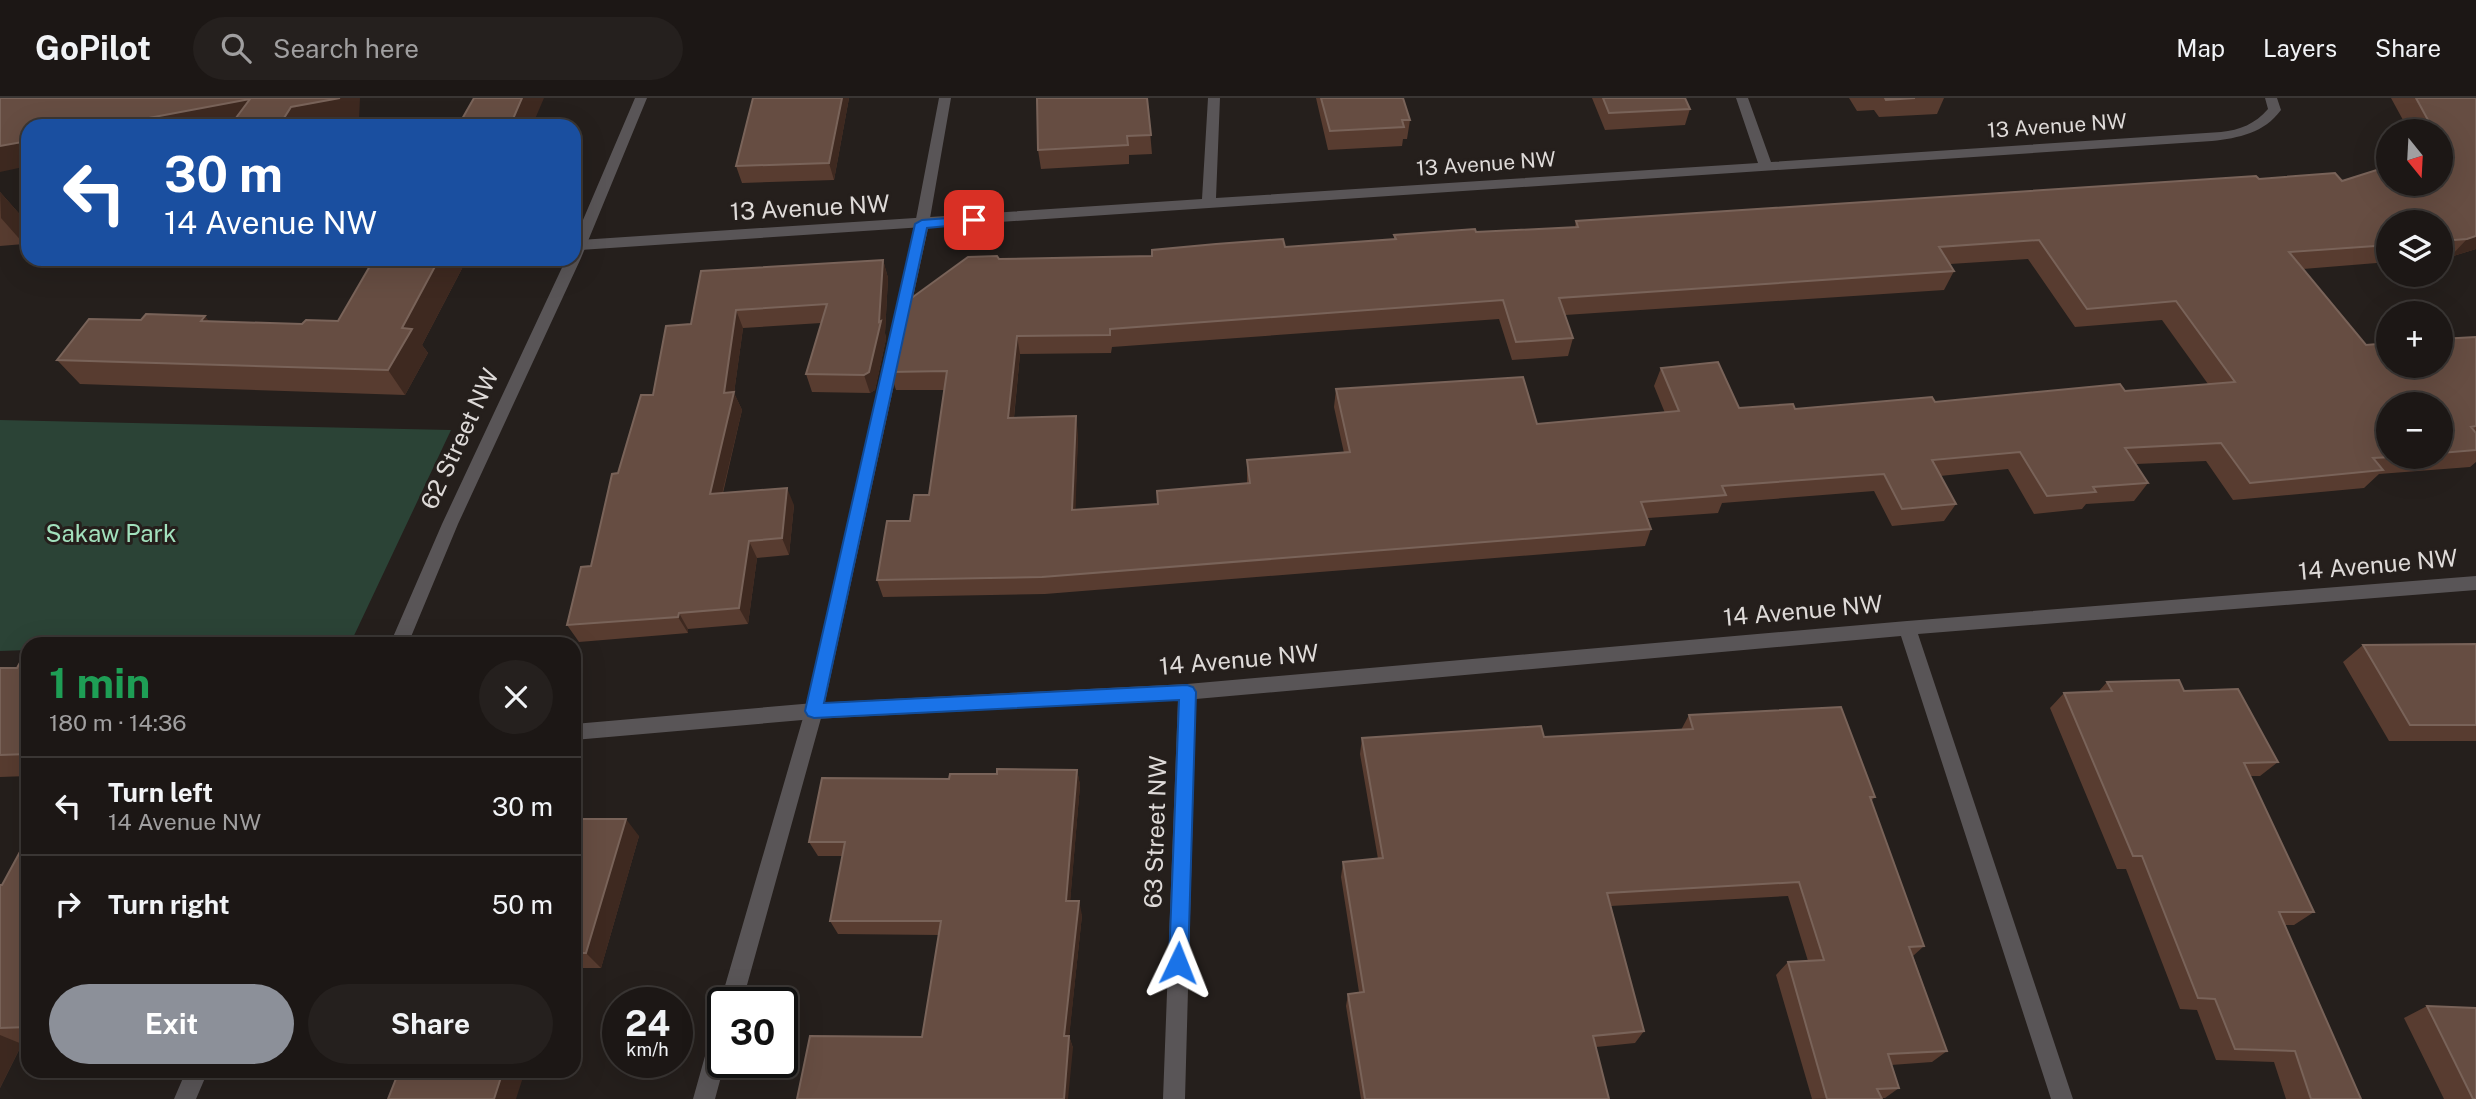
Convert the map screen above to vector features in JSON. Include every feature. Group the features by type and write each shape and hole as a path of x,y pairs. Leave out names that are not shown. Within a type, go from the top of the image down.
{"street":[{"name":"62 Street NW","path":"581,242 641,98"},
{"path":"736,987 814,711 922,224 945,98"},
{"path":"1209,205 1214,98"},
{"path":"1742,98 1766,166"},
{"name":"13 Avenue NW","path":"581,254 922,224 2212,137 2239,134 2264,123 2275,110 2271,98"},
{"name":"62 Street NW","path":"403,637 450,523 570,266"},
{"name":"14 Avenue NW","path":"581,731 814,711 1187,692 1907,628 2476,583"},
{"name":"14 Avenue NW","path":"1907,628 2062,1099"},
{"name":"63 Street NW","path":"1174,1099 1187,692"},
{"path":"184,1099 194,1078"},
{"path":"704,1099 710,1078"}],"green space":[{"name":"Sakaw Park","path":"0,420 451,430 353,637 21,637 21,650 0,651"}],"building":[{"path":"0,98 340,98 291,107 283,119 235,119 250,99 143,119 21,119 21,142 0,146"},
{"path":"474,98 522,98 513,119 462,119"},
{"path":"753,98 842,98 829,163 736,166"},
{"path":"1037,98 1147,98 1151,135 1127,136 1128,145 1038,150"},
{"path":"1321,98 1403,98 1410,120 1402,120 1404,127 1330,131"},
{"path":"1603,98 1685,98 1690,109 1609,113"},
{"path":"2416,98 2476,98 2476,236 2453,240 2453,210 2376,210 2376,246 2289,252 2366,345 2376,344 2376,378 2453,378 2453,338 2476,337 2476,426 2471,427 2476,433 2476,450 2453,452 2453,392 2376,392 2376,458 2373,458 2376,469 2383,470 2250,483 2221,443 2125,448 2148,483 2093,487 2096,492 2047,496 2020,452 1932,460 1956,504 1902,509 1884,474 1722,486 1726,495 1641,502 1651,529 1042,577 877,580 887,521 910,521 914,495 929,495 947,371 890,372 906,302 968,257 997,256 999,259 1152,256 1152,250 1283,239 1285,247 1396,239 1394,235 1475,229 1476,232 1578,227 1576,221 2256,176 2259,179 2335,173 2342,181 2376,170 2376,196 2454,196 2454,119 2427,119","holes":["2039,240 2087,309 2176,301 2235,382 2125,391 2120,384 1935,402 1932,397 1795,409 1793,404 1739,408 1718,362 1661,368 1679,411 1537,424 1523,377 1336,389 1350,452 1247,460 1250,483 1157,491 1158,504 1072,510 1076,416 1008,418 1017,336 1110,335 1110,329 1503,300 1516,342 1573,338 1559,298 1954,271 1939,247"]},
{"path":"883,260 879,322 881,321 869,372 864,375 806,374 827,304 736,310 724,393 734,392 710,494 787,488 782,538 749,541 739,608 679,613 678,617 567,625 581,567 591,566 612,474 618,473 641,395 653,395 666,326 691,324 701,271"},
{"path":"370,266 435,266 402,328 412,329 388,370 57,360 89,319 141,320 146,314 205,316 201,321 302,324 306,320 338,321"},
{"path":"2476,644 2476,725 2410,725 2363,645"},
{"path":"21,661 21,754 0,755 0,668 17,668"},
{"path":"2179,680 2184,691 2238,689 2278,762 2244,763 2314,912 2279,912 2361,1099 2311,1099 2295,1051 2235,1049 2215,999 2198,998 2142,856 2133,856 2064,693 2112,691 2107,682"},
{"path":"1841,707 1875,797 1870,797 1924,946 1909,947 1947,1051 1888,1054 1899,1088 1877,1089 1882,1099 1827,1099 1788,962 1824,960 1799,882 1607,893 1644,1031 1593,1036 1609,1099 1365,1099 1348,994 1364,992 1343,862 1383,858 1362,738 1541,726 1544,737 1693,729 1689,715"},
{"path":"997,769 1077,770 1066,901 1079,901 1064,1036 1069,1036 1064,1099 797,1099 810,1036 922,1037 941,921 830,921 845,842 809,842 822,778 949,779 950,774 997,774"},
{"path":"581,819 626,819 586,953 581,953"},
{"path":"21,850 21,1027 0,1028 2,885"},
{"path":"2427,1006 2476,1008 2476,1099 2473,1099"},
{"path":"396,1078 501,1078 494,1099 388,1099"}],"route":[{"path":"974,220 922,224 814,711 1187,692 1178,963"}]}
